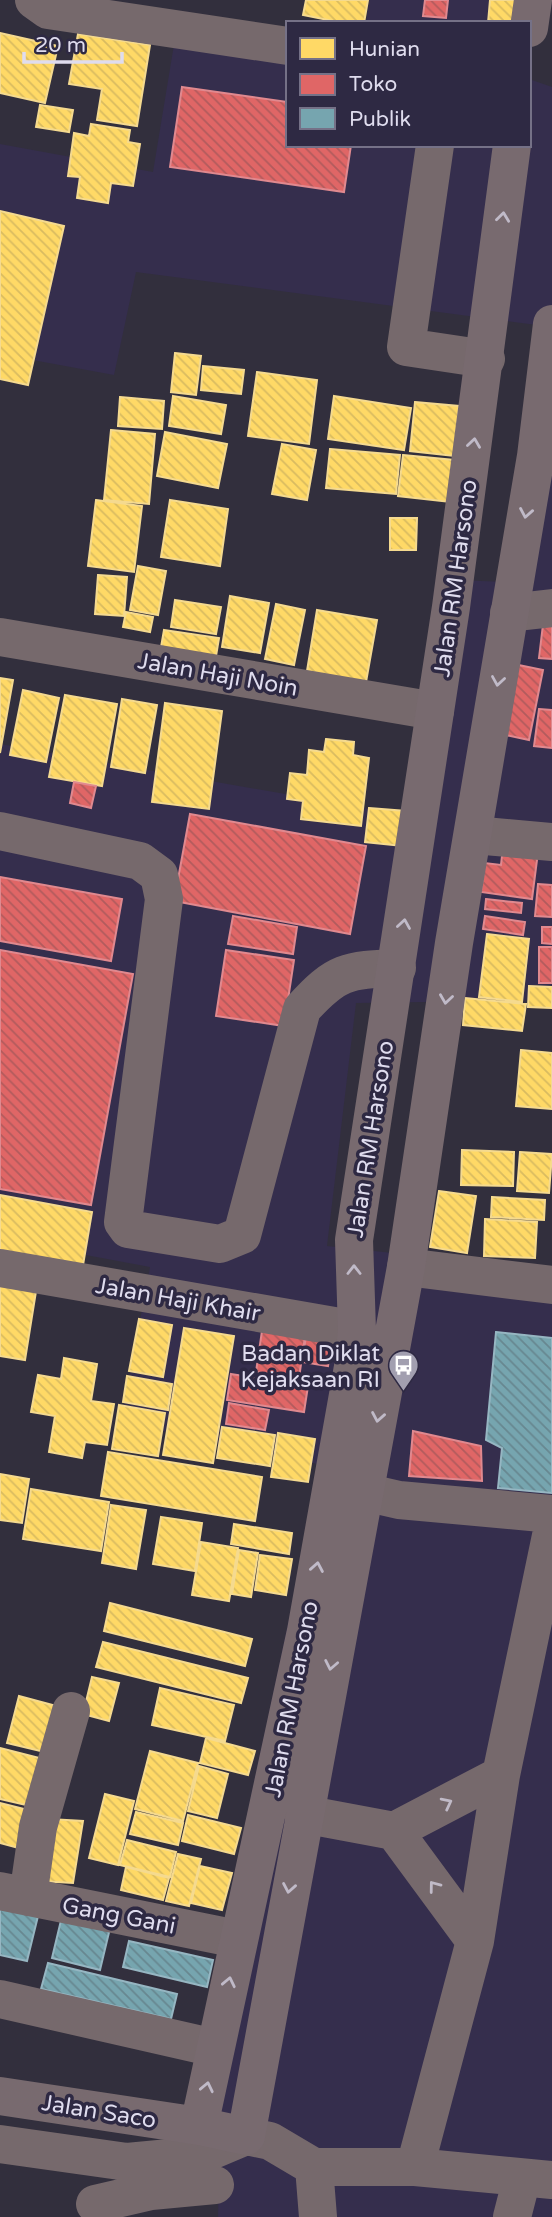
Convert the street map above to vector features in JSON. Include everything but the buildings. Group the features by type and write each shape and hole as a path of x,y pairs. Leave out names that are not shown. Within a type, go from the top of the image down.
{"main road":[{"path":"530,21 533,0"},
{"name":"Jalan RM Harsono","path":"208,2171 215,2048 306,1631 349,1387 357,1330 354,1240 451,607 486,359 512,147"},
{"name":"Jalan RM Harsono","path":"246,2136 405,1267 536,456 552,324"},
{"path":"451,607 488,614 509,613"},
{"name":"Jalan Saco","path":"0,2096 208,2171"},
{"path":"208,2171 246,2136"}],"street":[{"path":"34,0 48,10 286,47"},
{"path":"435,147 405,347 486,359"},
{"path":"509,613 552,608"},
{"name":"Jalan Haji Noin","path":"0,637 435,711"},
{"path":"0,831 140,861 159,875 164,899 123,1222 128,1229 220,1244 242,1235 302,1009 327,981 357,970 397,968"},
{"path":"473,835 552,842"},
{"path":"405,1267 552,1284"},
{"name":"Jalan Haji Khair","path":"0,1268 357,1330"},
{"path":"364,1492 399,1500 552,1514"},
{"path":"415,2167 475,1941 501,1775 552,1531"},
{"path":"14,1894 38,1827 71,1711"},
{"path":"303,1814 394,1831 501,1775"},
{"path":"394,1831 475,1941"},
{"name":"Gang Gani","path":"14,1894 238,1939"},
{"path":"0,1999 215,2048"},
{"path":"246,2136 277,2144 314,2167 415,2167 537,2179 512,2217"},
{"name":"Jalan RM Harsono","path":"208,2171 234,2160 246,2136"},
{"path":"0,2144 208,2171"},
{"path":"91,2210 127,2162"},
{"path":"314,2167 318,2217"},
{"path":"91,2210 208,2171"}],"shaded area":[{"path":"369,0 510,0 506,21 366,21"},
{"path":"179,14 286,32 286,147 531,147 531,80 552,87 552,327 136,272 114,375 0,354 0,144 153,172"},
{"path":"552,404 552,1000 356,1003 327,1246 552,1270 552,2217 218,2217 225,1918 322,1465 121,1422 150,1267 0,1239 0,744 405,815 436,579 529,583"}],"place":[{"name":"Badan Diklat Kejaksaan RI","path":"403,1393"}]}
